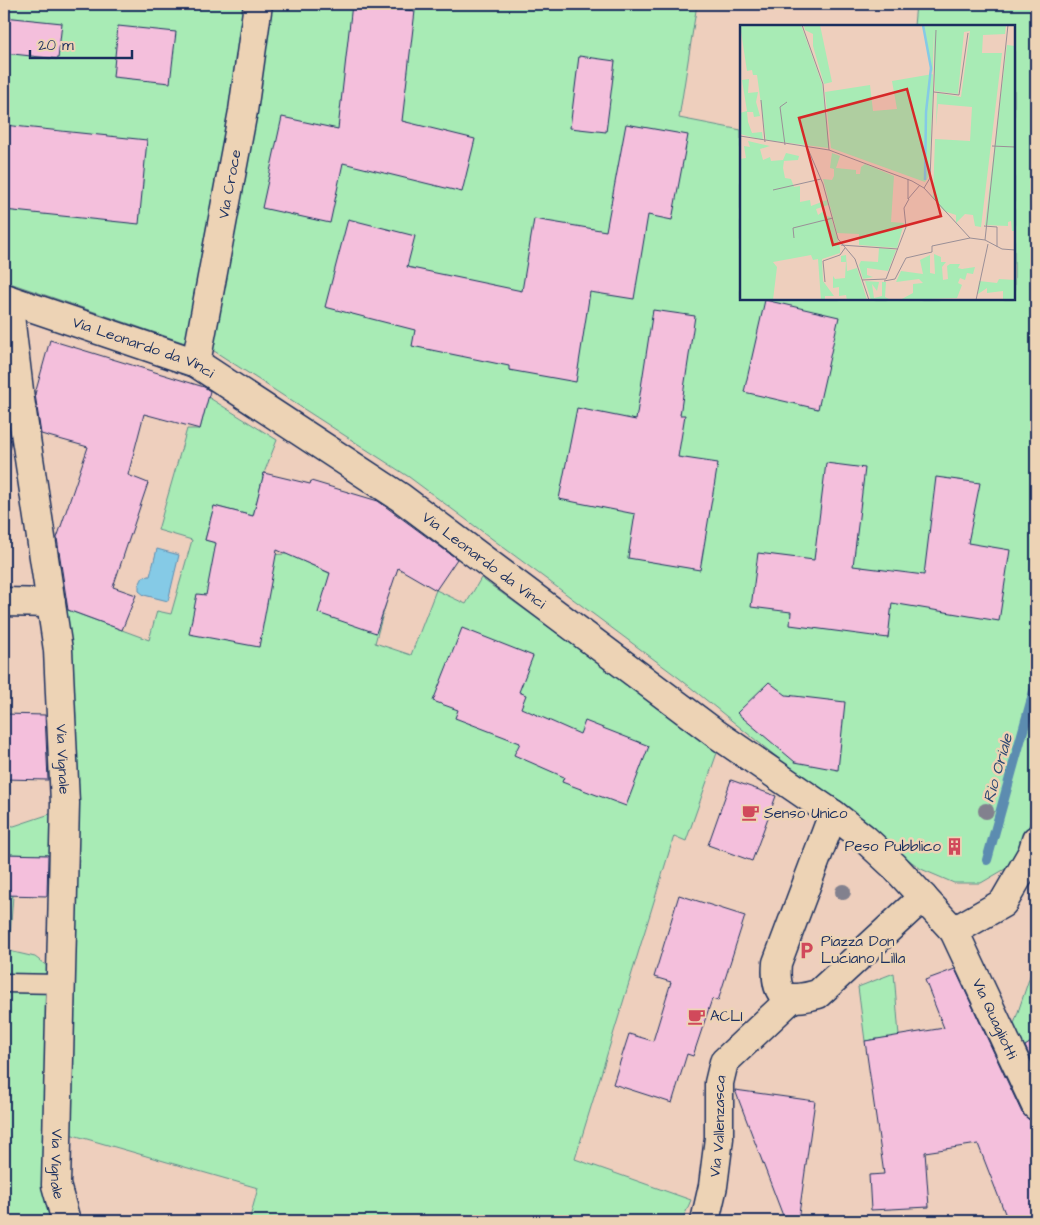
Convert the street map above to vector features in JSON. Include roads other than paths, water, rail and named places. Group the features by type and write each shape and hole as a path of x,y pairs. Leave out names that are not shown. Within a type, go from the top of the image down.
{"street":[{"name":"Via Croce","path":"196,363 242,111 258,4"},
{"name":"Via Leonardo da Vinci","path":"6,299 196,363 400,497 715,733 832,814 865,839 923,897"},
{"name":"Via Vignale","path":"6,299 58,650 64,803 56,1185 66,1221"},
{"path":"4,602 51,603"},
{"path":"832,814 778,963 778,986 782,993 791,999 802,999 818,994 923,897"},
{"path":"954,930 1003,904 1032,853 1036,840"},
{"name":"Via Quagliotti","path":"923,897 954,930 1036,1106"},
{"name":"Via Vallenzasca","path":"704,1221 713,1186 719,1138 719,1083 724,1062 791,999"}],"lane":[{"path":"4,983 60,984"}],"water":[{"path":"157,549 179,555 168,601 144,595 139,591 139,585 143,577 150,576"}],"waterway":[{"name":"Rio Oriale","path":"987,860 1036,684"}],"place":[{"name":"Senso Unico","path":"750,813"},
{"name":"Peso Pubblico","path":"955,846"},
{"name":"Piazza Don Luciano Lilla","path":"807,950"},
{"name":"ACLI","path":"696,1016"}]}
